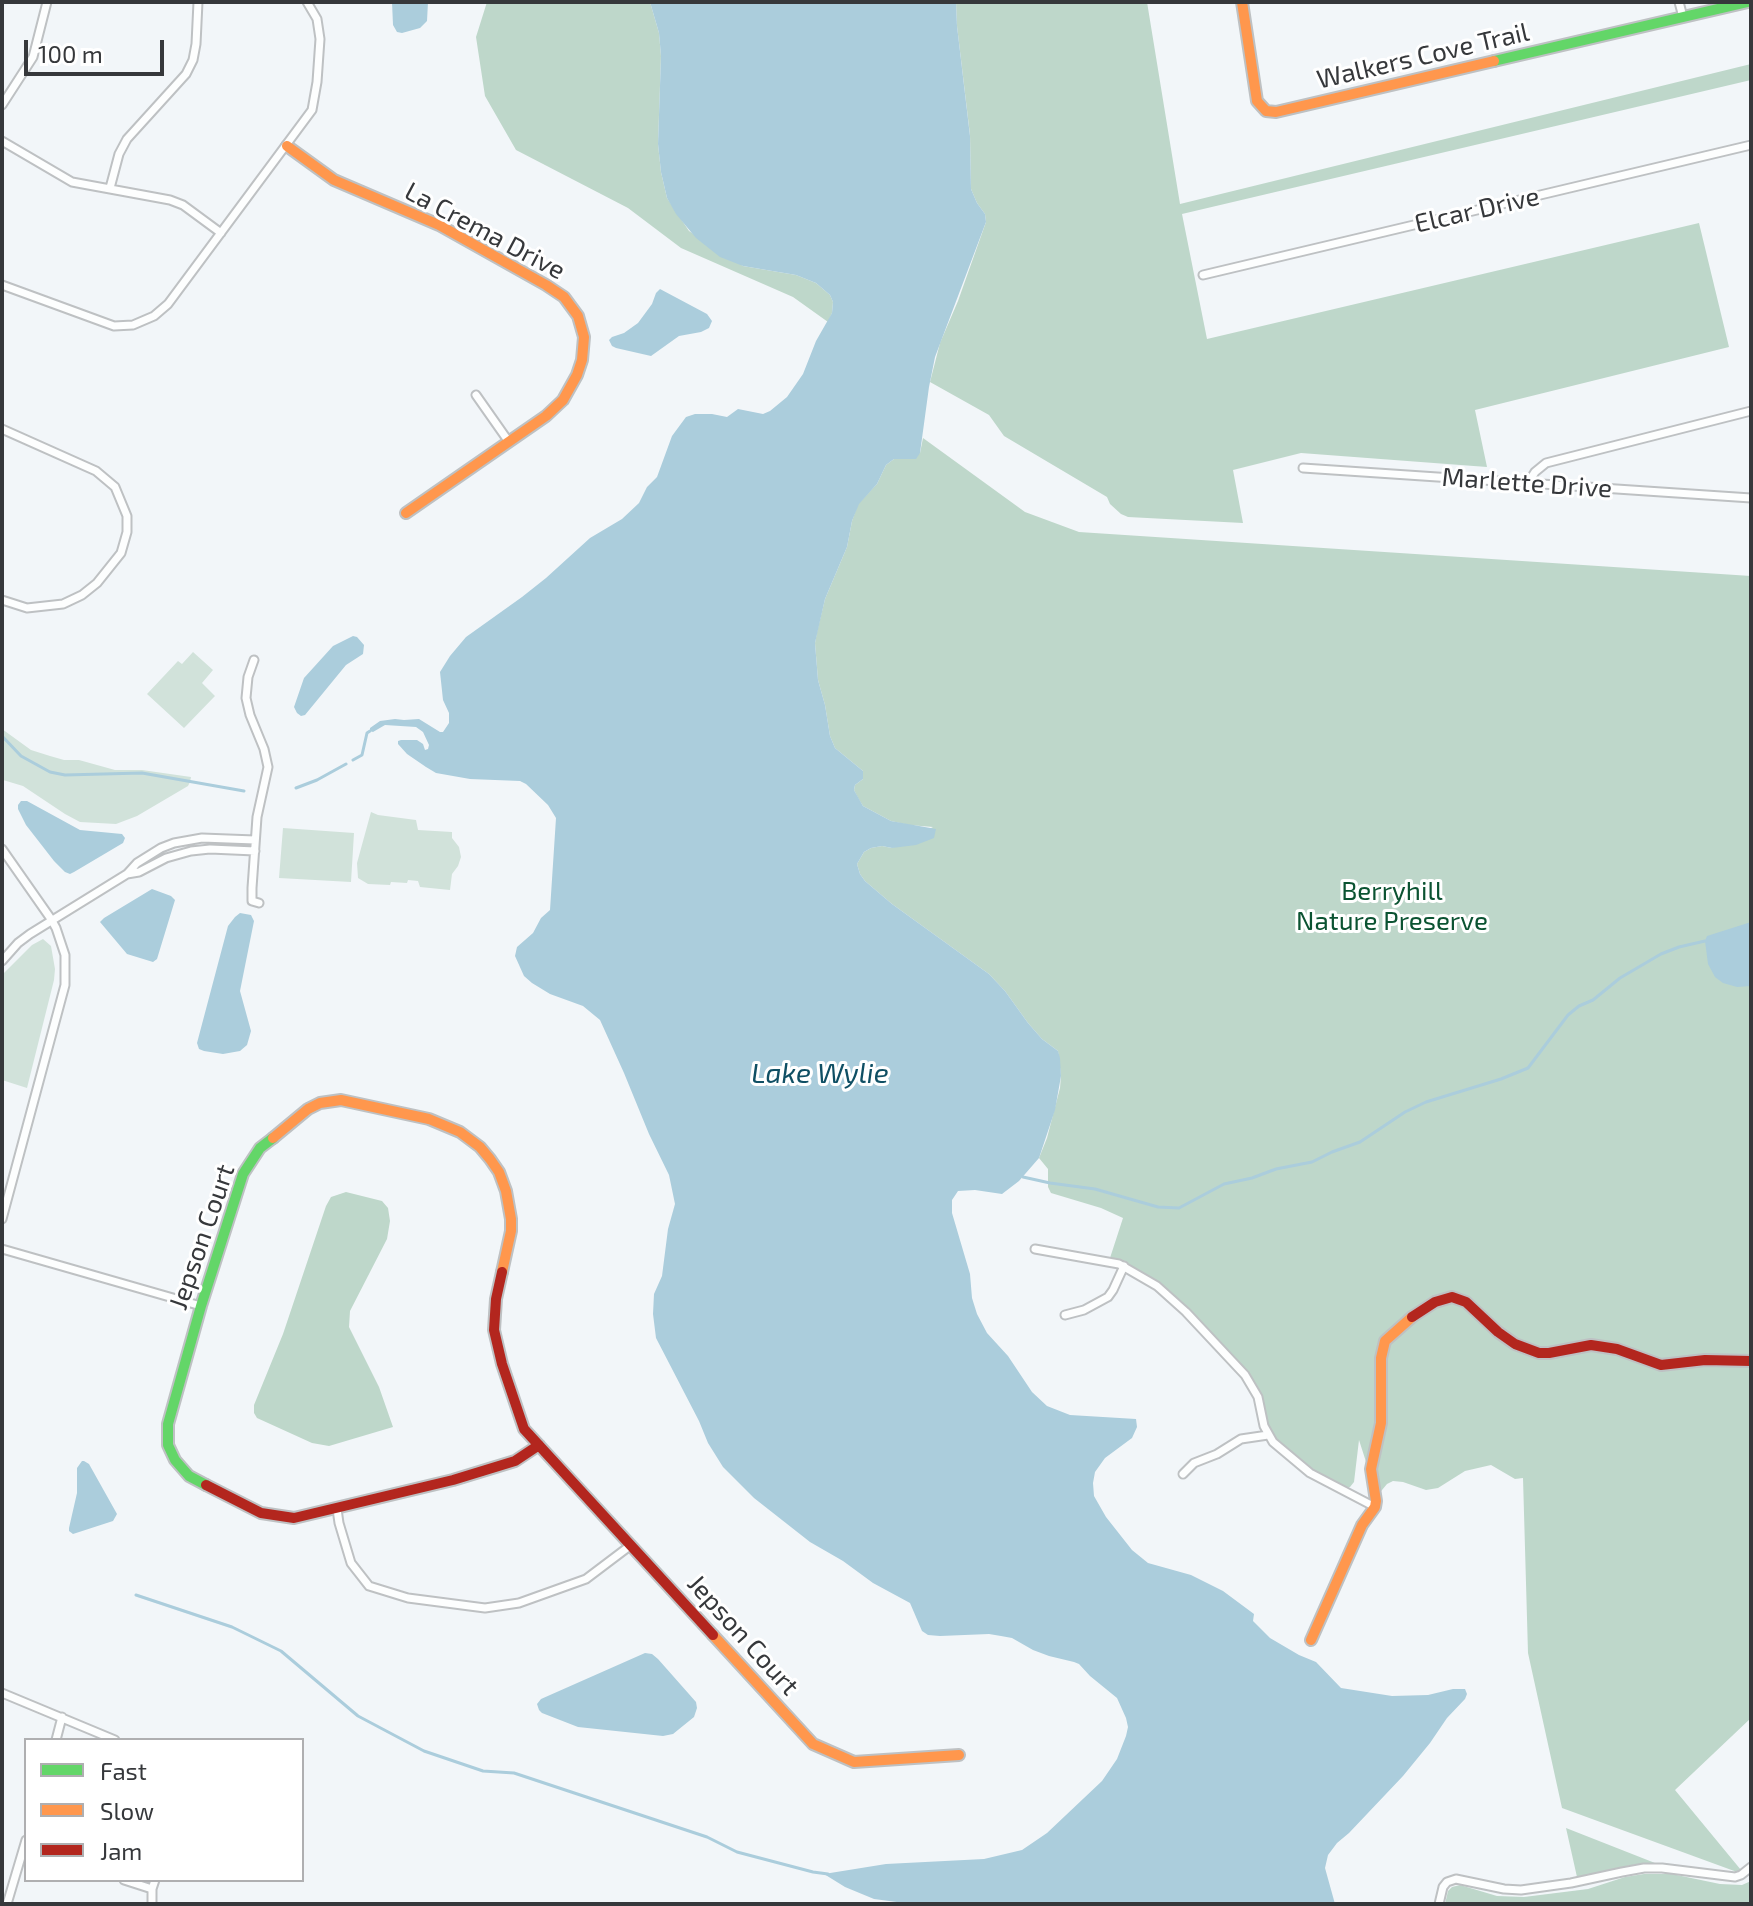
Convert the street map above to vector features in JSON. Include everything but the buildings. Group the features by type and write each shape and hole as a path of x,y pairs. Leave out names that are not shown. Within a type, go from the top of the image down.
{"street":[{"path":"2,105 33,57 47,2"},
{"path":"110,188 119,154 127,139 186,74 193,60 198,2"},
{"path":"2,285 114,326 133,325 154,316 168,304 312,110 317,82 319,28 307,2"},
{"name":"Walkers Cove Trail","path":"1242,2 1257,101 1266,111 1276,112 1748,2"},
{"path":"1679,2 1683,17"},
{"path":"2,141 72,182 170,200 221,233"},
{"name":"Elcar Drive","path":"1203,275 1751,145"},
{"name":"La Crema Drive","path":"287,146 334,180 439,225 546,285 564,297 578,316 584,337 582,360 563,400 509,442 406,513"},
{"path":"476,395 509,442"},
{"path":"1528,483 1546,463 1751,411"},
{"path":"2,429 96,471 115,487 127,516 127,532 121,553 97,583 82,595 63,604 27,608 2,600"},
{"name":"Marlette Drive","path":"1303,468 1751,498"},
{"path":"254,660 246,698 268,767 257,817 251,900 259,903"},
{"path":"127,874 147,856 174,843 202,838 255,840"},
{"path":"2,849 51,919 65,955 65,985 2,1219"},
{"path":"2,961 18,943 51,919 127,874 191,851 255,851"},
{"name":"Jepson Court","path":"539,1445 515,1461 453,1480 294,1518 261,1513 189,1476 175,1460 168,1445 168,1424 243,1174 260,1148 308,1109 320,1103 341,1100 382,1107 441,1122 480,1147 499,1172 510,1205 511,1231 496,1299 494,1330 524,1429 539,1445 631,1545 813,1744 854,1762 959,1755"},
{"path":"2,1249 201,1306"},
{"path":"1035,1249 1113,1262 1170,1296 1254,1387 1268,1435 1302,1467 1375,1507"},
{"path":"1065,1315 1084,1310 1108,1297 1124,1266"},
{"path":"1311,1640 1362,1525 1375,1507 1371,1469 1381,1423 1381,1358 1385,1341 1415,1315 1452,1297 1466,1302 1503,1336 1520,1347 1539,1353 1599,1345 1661,1365 1705,1360 1751,1361"},
{"path":"1183,1474 1194,1463 1217,1454 1241,1439 1268,1435"},
{"path":"337,1509 351,1563 369,1586 408,1598 485,1608 519,1603 586,1579 631,1545"},
{"path":"2,1693 110,1738"},
{"path":"57,1738 62,1717"},
{"path":"7,1904 24,1853"},
{"path":"1439,1904 1447,1882 1456,1879 1521,1890 1644,1868 1735,1877 1751,1867"},
{"path":"152,1904 154,1884"}],"shaded area":[{"path":"193,652 213,670 202,683 215,696 184,728 147,694 178,661 182,664"},
{"path":"2,729 31,750 64,760 79,760 115,770 142,770 191,777 190,782 137,816 116,824 80,822 23,786 3,780"},
{"path":"371,812 416,820 418,830 452,832 461,857 452,874 450,890 420,887 418,881 368,884 358,878 357,863"},
{"path":"283,828 354,833 351,882 279,878"},
{"path":"43,939 51,946 54,980 27,1088 2,1080 2,975 32,945"}],"green space":[{"path":"487,2 650,2 659,33 661,56 658,144 667,198 689,231 743,266 796,275 816,283 830,295 833,302 828,322 793,297 681,248 628,208 516,150 485,96 476,37"},
{"path":"956,2 1147,2 1180,204 1751,64 1751,80 1182,214 1207,339 1699,223 1729,347 1475,410 1487,467 1301,453 1233,470 1243,523 1128,517 1121,514 1107,497 1004,436 989,415 930,382 940,343 986,222 985,214 971,189 970,135"},
{"name":"Berryhill Nature Preserve","path":"923,438 1025,512 1079,532 1751,576 1751,1718 1675,1790 1741,1870 1737,1872 1562,1808 1528,1653 1523,1478 1515,1479 1491,1465 1465,1471 1438,1488 1426,1490 1393,1481 1377,1496 1359,1440 1354,1482 1346,1488 1306,1467 1274,1439 1268,1430 1261,1398 1241,1366 1187,1310 1127,1265 1110,1258 1123,1218 1051,1193 1048,1169 1039,1158 1060,1088 1058,1051 1042,1039 989,974 892,904 860,874 857,864 864,852 882,846 892,848 933,827 891,821 863,806 854,790 863,779 863,771 835,748 830,736 818,680 815,643 825,599 847,547 858,504 877,484 886,465 894,459 920,453"},
{"path":"346,1192 382,1201 388,1208 390,1221 387,1239 350,1311 349,1327 379,1387 393,1427 329,1446 312,1443 257,1418 254,1405 283,1334 326,1206 331,1197"},
{"path":"1566,1828 1655,1863 1577,1877"},
{"path":"1644,1874 1672,1874 1720,1884 1742,1885 1751,1881 1751,1904 1445,1904 1448,1891 1460,1885 1497,1896 1524,1897 1588,1889"}],"water":[{"path":"392,2 428,2 427,21 420,28 397,32 393,25"},
{"name":"Lake Wylie","path":"650,2 956,2 970,136 971,189 985,214 986,222 935,357 920,453 916,459 894,459 886,465 877,484 859,504 852,521 847,547 825,599 815,643 818,680 835,748 863,771 863,779 854,790 863,806 891,821 936,829 934,838 916,845 882,846 864,852 857,864 860,874 892,904 989,974 1042,1039 1058,1051 1060,1058 1061,1076 1055,1110 1039,1158 1019,1181 1002,1194 958,1191 952,1200 952,1213 970,1274 972,1298 987,1333 1008,1356 1032,1392 1047,1406 1070,1415 1136,1419 1137,1427 1132,1438 1105,1458 1095,1472 1094,1496 1132,1550 1148,1563 1191,1575 1223,1591 1254,1614 1253,1621 1270,1638 1316,1662 1341,1688 1392,1696 1428,1695 1465,1689 1465,1699 1403,1776 1328,1855 1325,1868 1335,1904 912,1904 874,1899 824,1874 886,1864 984,1859 1022,1850 1047,1833 1102,1781 1117,1759 1126,1736 1126,1718 1117,1698 1079,1664 1033,1650 1012,1638 989,1634 928,1635 922,1631 910,1603 810,1542 754,1498 723,1467 656,1338 654,1294 662,1276 668,1229 675,1204 669,1175 600,1020 583,1006 550,994 532,983 524,976 515,956 517,947 533,933 541,918 550,910 556,818 548,805 520,781 470,779 436,773 426,767 398,744 401,740 417,740 425,750 428,749 423,732 416,727 385,725 370,731 380,721 419,719 443,732 449,723 449,713 443,700 440,672 466,637 522,597 590,538 622,519 639,503 647,487 657,477 672,436 686,417 712,414 727,417 738,409 763,414 787,397 803,374 816,341 832,313 830,295 816,283 796,275 743,266 720,257 696,238 676,214 667,198 661,172 658,144 661,56 659,33"},
{"path":"660,289 707,314 712,321 709,328 679,336 651,356 612,346 609,340 638,323"},
{"path":"353,636 364,645 363,654 346,665 301,716 294,707 304,678 333,646"},
{"path":"21,801 27,801 80,830 122,834 125,838 123,843 70,874 54,861 26,825 18,809"},
{"path":"152,889 175,900 157,959 153,962 127,954 100,922"},
{"path":"240,913 251,915 254,921 240,991 251,1031 247,1045 240,1051 223,1054 204,1051 199,1049 197,1043 228,926"},
{"path":"1751,922 1751,986 1737,987 1723,983 1715,977 1708,964 1707,936"},
{"path":"82,1461 89,1464 117,1514 113,1521 73,1534 69,1528 77,1493 77,1468"},
{"path":"645,1653 658,1659 696,1702 694,1717 673,1734 663,1736 578,1727 539,1710 537,1704 541,1699"}],"waterway":[{"path":"353,760 362,755 370,731"},
{"path":"2,736 21,756 50,772 65,775 142,773 244,791"},
{"path":"296,788 346,764"},
{"path":"1023,1177 1095,1189 1158,1207 1179,1208 1224,1184 1312,1162 1360,1142 1426,1102 1528,1068 1568,1015 1579,1006 1593,1000 1620,978 1661,954 1705,941"},
{"path":"136,1595 232,1627 281,1651 358,1716 424,1751 483,1771 514,1773 707,1837 737,1852 828,1874"}],"traffic: fast":[{"path":"1494,61 1748,2"},
{"path":"206,1485 189,1476 175,1460 168,1445 168,1424 243,1174 260,1148 273,1138"}],"traffic: slow":[{"path":"1242,2 1257,101 1266,111 1276,112 1494,61"},
{"path":"287,146 334,180 439,225 546,285 564,297 578,316 584,337 582,360 563,400 546,416 406,513"},
{"path":"273,1138 308,1109 320,1103 341,1100 429,1119 460,1132 490,1159 506,1191 511,1231 502,1272"},
{"path":"1311,1640 1362,1525 1375,1507 1371,1469 1381,1423 1381,1358 1385,1341 1412,1317"},
{"path":"713,1635 813,1744 854,1762 959,1755"}],"traffic: jam":[{"path":"502,1272 494,1330 524,1429 713,1635"},
{"path":"1412,1317 1435,1302 1452,1297 1466,1302 1515,1344 1539,1353 1591,1345 1617,1349 1661,1365 1705,1360 1751,1361"},
{"path":"206,1485 261,1513 294,1518 453,1480 515,1461 539,1445"}]}
